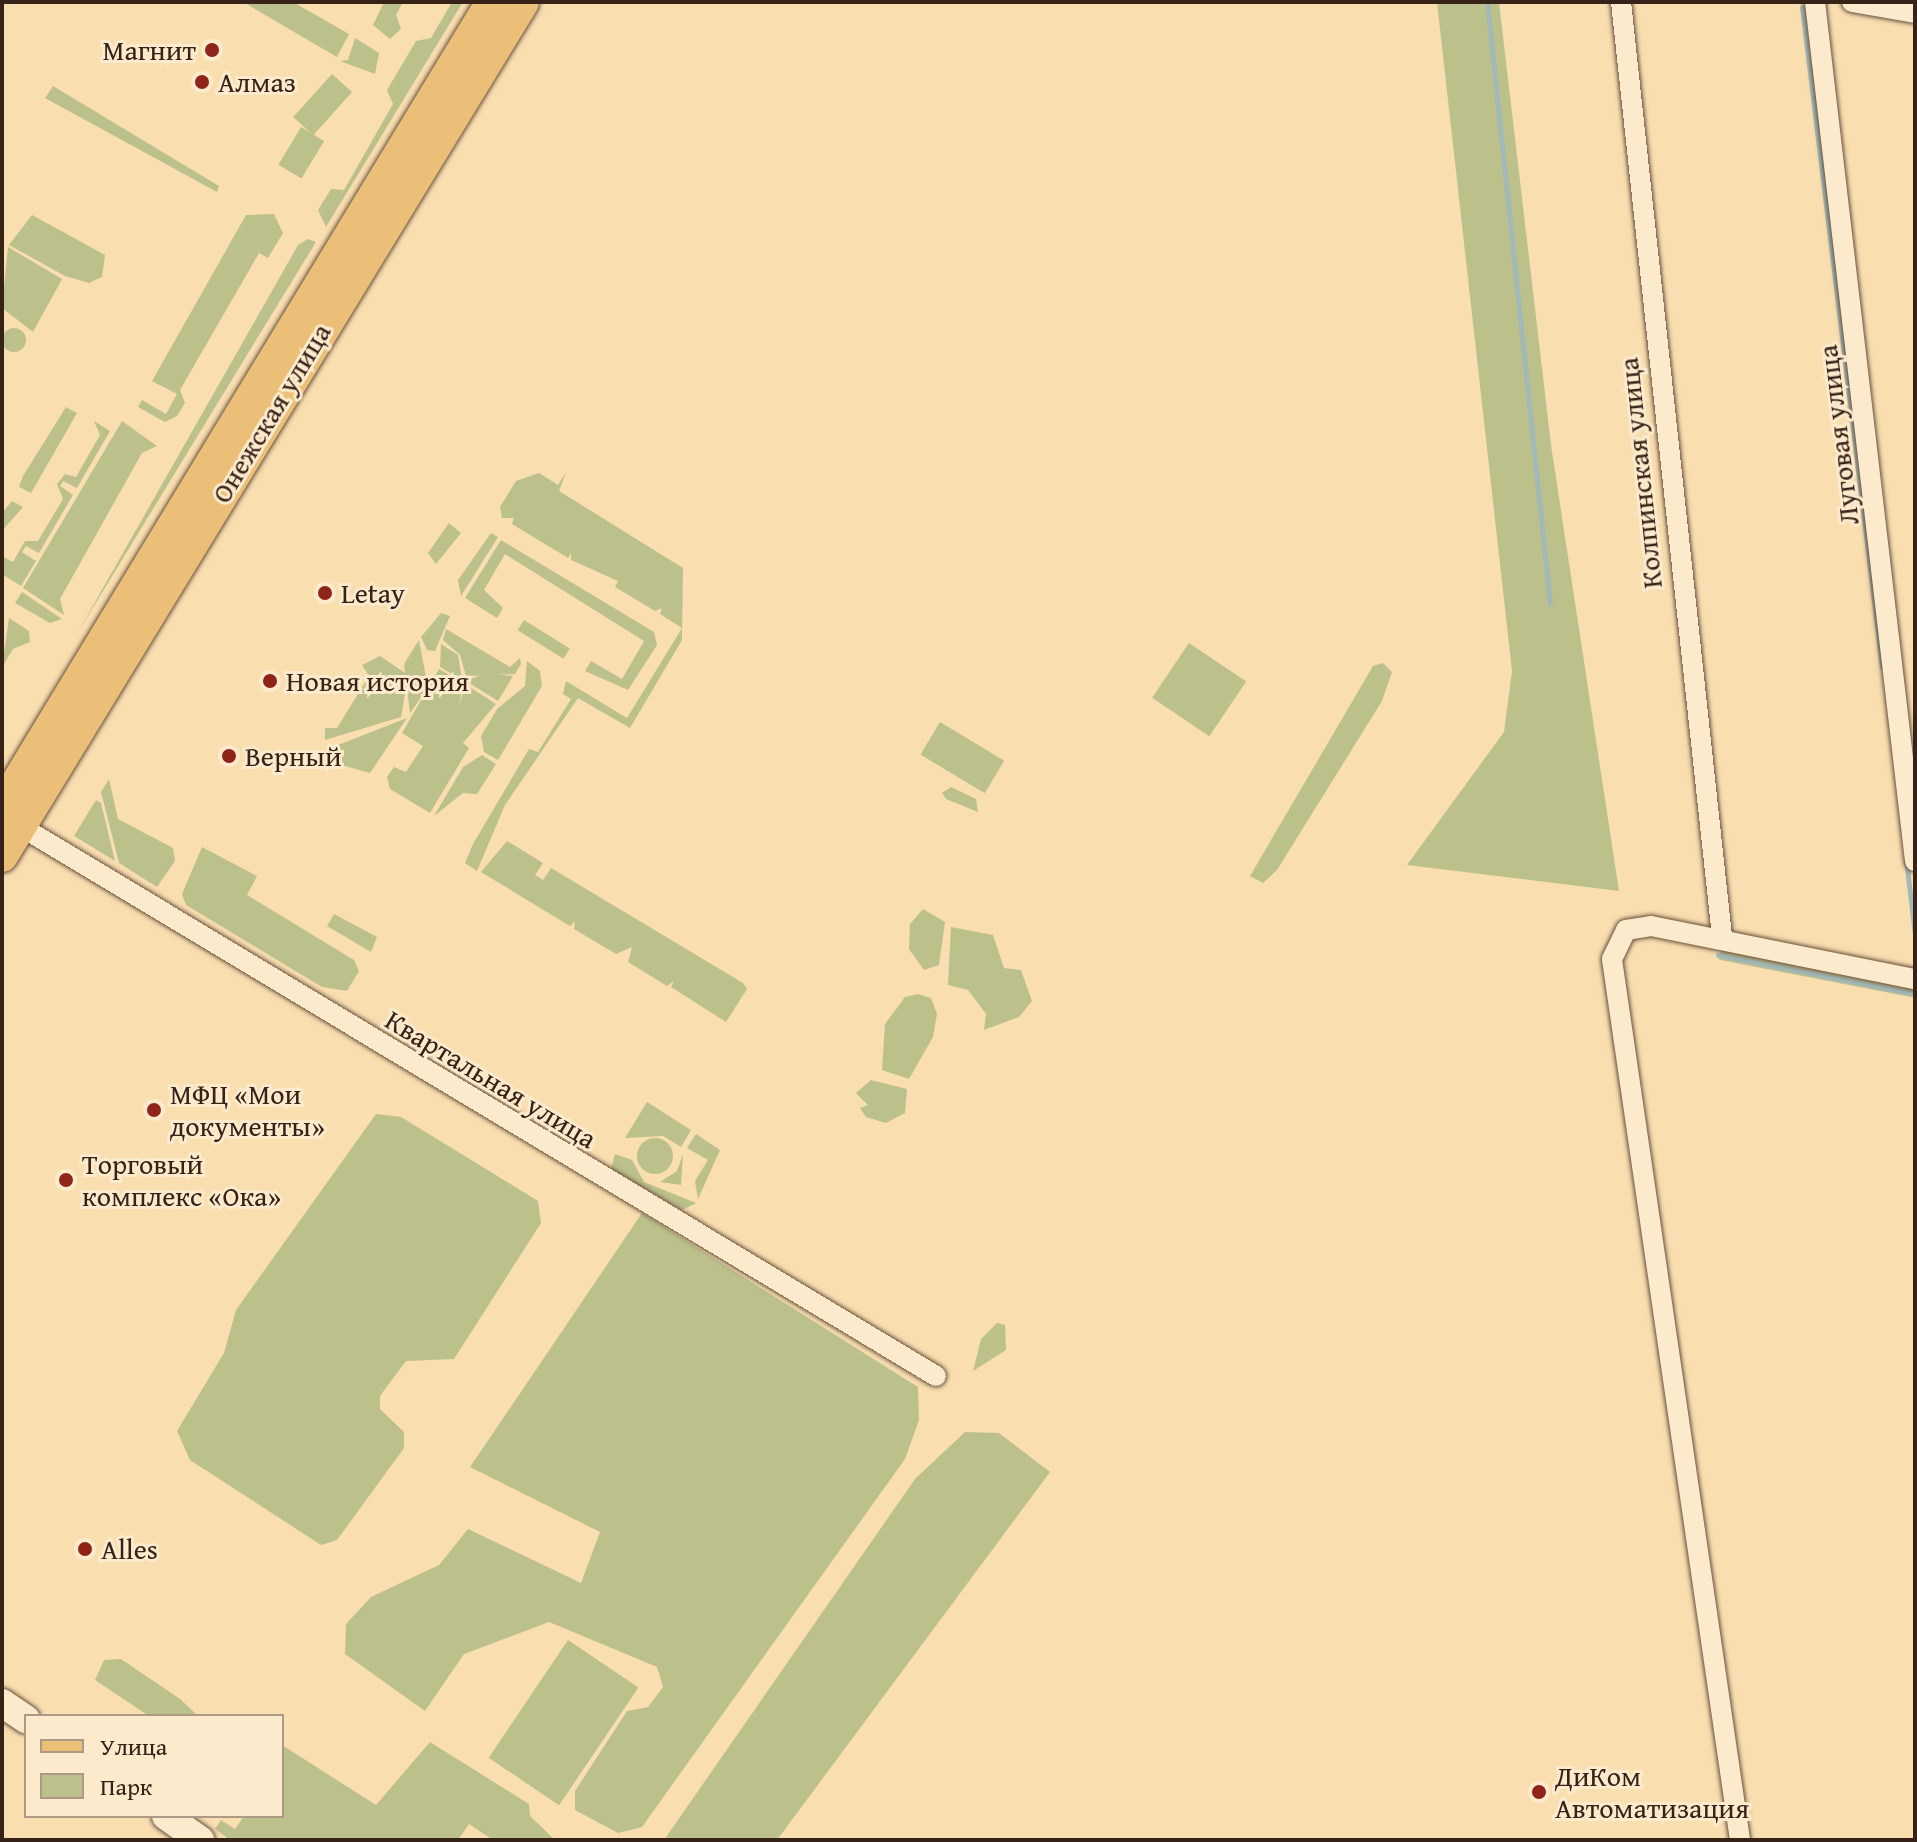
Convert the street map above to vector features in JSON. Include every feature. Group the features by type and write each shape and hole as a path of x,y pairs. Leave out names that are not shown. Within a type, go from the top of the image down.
{"main road":[{"name":"Онежская улица","path":"8,816 492,2"},
{"name":"Онежская улица","path":"8,816 523,2"},
{"path":"2,856 8,816"},
{"path":"2,1703 24,1718"},
{"path":"169,1818 200,1840"}],"street":[{"name":"Колпинская улица","path":"1621,2 1722,937"},
{"name":"Луговая улица","path":"1815,2 1915,861"},
{"path":"1852,2 1915,13"},
{"name":"Квартальная улица","path":"8,816 936,1376"},
{"path":"1740,1840 1612,959 1626,930 1637,926 1722,937 1915,979"}],"green space":[{"path":"243,2 293,2 349,34 337,57"},
{"path":"384,2 403,2 396,15 401,29 390,39 373,25"},
{"path":"452,2 463,2 326,227 318,210 331,189 344,190 393,104 387,90 416,41 431,38"},
{"path":"1437,2 1499,2 1551,445 1619,891 1407,865 1504,732 1512,671"},
{"path":"355,38 379,53 375,74 340,61 348,60"},
{"path":"332,74 352,92 313,135 293,117"},
{"path":"53,86 219,186 217,192 45,98"},
{"path":"301,127 324,141 301,179 278,165"},
{"path":"274,214 283,233 268,258 259,253 180,390 185,403 177,416 165,422 138,407 142,400 166,414 177,394 152,381 246,215"},
{"path":"32,215 105,255 102,277 89,283 65,276 9,245"},
{"path":"308,239 316,242 78,632 298,245"},
{"path":"8,247 62,279 33,332 2,308"},
{"path":"14,328 23,331 26,340 23,349 14,352 5,349 2,340 5,331"},
{"path":"66,407 77,413 31,493 19,487 23,476"},
{"path":"94,421 110,431 77,488 63,481 60,486 73,495 39,553 26,546 22,552 36,561 21,586 2,574 2,556 13,562 25,541 38,541 63,499 57,484 65,474 76,477 100,435"},
{"path":"122,421 157,446 142,453 60,599 64,615 23,588"},
{"path":"566,472 559,491 683,568 682,640 630,728 578,698 505,805 477,871 465,863 473,844 529,749 538,752 571,699 563,694 566,681 627,718 682,628 660,614 662,608 655,611 615,587 618,581 571,560 571,553 568,558 512,524 514,518 502,518 500,507 516,481 539,473 558,485"},
{"path":"12,501 23,507 2,531 2,513"},
{"path":"449,523 461,533 436,564 428,553"},
{"path":"491,533 498,537 461,596 458,580"},
{"path":"501,540 654,632 657,645 628,690 585,671 591,661 622,679 644,641 505,554 484,590 503,608 497,618 465,598"},
{"path":"22,592 62,619 50,623 15,603"},
{"path":"441,613 450,616 435,651 427,650 421,637"},
{"path":"9,618 29,631 30,642 13,649 2,667"},
{"path":"524,620 570,649 563,659 518,630"},
{"path":"446,629 510,667 520,658 521,664 515,674 466,676 460,655 443,640"},
{"path":"419,640 428,688 410,713 404,664"},
{"path":"1189,643 1246,682 1209,736 1152,698"},
{"path":"441,644 458,655 462,680 440,667"},
{"path":"380,656 408,675 401,717 325,740 325,728 337,728 369,676 362,665"},
{"path":"527,661 540,671 542,686 498,760 484,752 481,736 497,709 525,686"},
{"path":"1383,663 1392,672 1382,701 1277,870 1263,883 1250,876 1373,666"},
{"path":"439,669 463,683 459,707 465,684 496,704 463,743 469,748 430,813 390,789 387,777 394,767 406,772 423,746 402,733"},
{"path":"481,675 513,676 498,701 466,681"},
{"path":"407,718 370,773 331,762 333,747"},
{"path":"940,722 1004,761 985,793 920,755"},
{"path":"482,755 496,764 477,794 463,793 434,816 463,767"},
{"path":"109,779 118,819 173,848 175,861 157,887 119,863 101,792"},
{"path":"951,787 976,799 978,812 946,799 942,793"},
{"path":"96,800 101,803 115,861 74,836"},
{"path":"507,841 543,863 535,875 543,880 551,868 743,983 747,989 726,1022 671,987 674,981 667,986 628,962 632,947 616,954 574,929 575,921 570,926 481,872"},
{"path":"202,847 257,876 247,895 354,960 359,971 347,991 322,987 186,905 182,894"},
{"path":"923,909 945,922 939,965 924,970 909,949 910,924"},
{"path":"334,914 377,937 371,952 327,926"},
{"path":"951,927 993,935 1004,968 1021,970 1032,1001 1019,1017 984,1030 986,1014 968,990 948,985"},
{"path":"1721,950 1915,988 1913,998 1719,960"},
{"path":"918,994 931,998 937,1014 933,1037 909,1079 882,1070 885,1024 905,997"},
{"path":"871,1080 907,1089 905,1113 886,1123 866,1117 860,1108 868,1105 856,1093"},
{"path":"647,1102 691,1130 681,1147 663,1136 625,1138"},
{"path":"376,1114 401,1117 538,1201 541,1223 454,1359 406,1361 380,1396 380,1409 404,1432 404,1448 337,1540 321,1545 190,1460 177,1431 224,1353 236,1310"},
{"path":"696,1134 720,1150 698,1199 695,1181 708,1160 687,1148"},
{"path":"655,1138 667,1144 673,1156 667,1168 655,1174 643,1168 637,1156 643,1144"},
{"path":"615,1154 632,1160 644,1182 696,1203 682,1210 611,1169"},
{"path":"683,1154 681,1185 660,1182 677,1171"},
{"path":"642,1213 918,1387 919,1420 905,1459 642,1827 618,1833 575,1810 575,1791 627,1711 648,1707 663,1687 657,1667 549,1622 464,1654 425,1711 345,1654 346,1624 371,1597 439,1565 468,1529 581,1583 600,1532 470,1467"},
{"path":"997,1323 1005,1325 1006,1350 973,1371 981,1339"},
{"path":"965,1432 999,1433 1050,1472 777,1840 664,1840 915,1479"},
{"path":"568,1640 638,1688 559,1805 489,1758"},
{"path":"121,1659 180,1699 196,1714 146,1714 95,1680 104,1660"},
{"path":"430,1742 529,1804 530,1816 555,1840 493,1840 469,1824 458,1840 230,1840 215,1829 221,1820 235,1829 243,1818 284,1818 284,1746 376,1805"}],"waterway":[{"path":"1487,2 1550,604"},
{"path":"1802,7 1882,667"},
{"path":"1906,860 1915,934"},
{"path":"1718,955 1915,994"}],"place":[{"name":"Магнит","path":"212,50"},
{"name":"Алмаз","path":"202,82"},
{"name":"Letay","path":"325,593"},
{"name":"Новая история","path":"270,681"},
{"name":"Верный","path":"229,756"},
{"name":"МФЦ «Мои документы»","path":"154,1110"},
{"name":"Торговый комплекс «Ока»","path":"66,1180"},
{"name":"Alles","path":"85,1549"},
{"name":"ДиКом Автоматизация","path":"1539,1792"}]}
